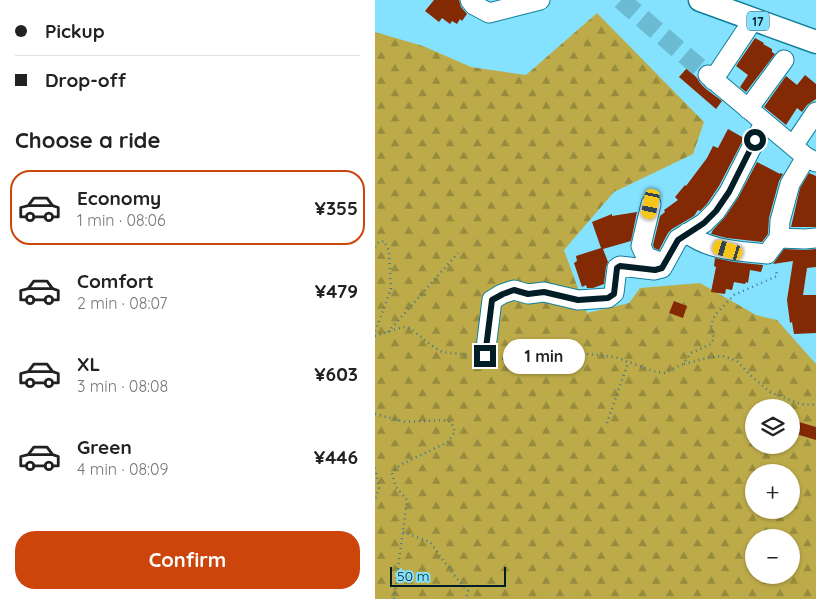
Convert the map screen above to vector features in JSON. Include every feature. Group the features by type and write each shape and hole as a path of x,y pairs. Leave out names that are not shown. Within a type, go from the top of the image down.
{"main road":[{"name":"17","path":"700,0 816,42"}],"street":[{"path":"470,0 474,5 489,13 540,0"},
{"path":"753,20 711,77 764,123 805,155"},
{"path":"748,109 784,60"},
{"path":"687,233 696,240 728,250 767,254 779,238 780,221 789,184 805,155 816,112"},
{"path":"485,356 492,300 503,294 514,290 528,294 544,292 578,300 608,298 614,294 617,268 620,266 655,270 662,268 678,240 704,223 716,211 729,192 764,123"},
{"path":"651,204 641,246 646,256 660,262 667,261"},
{"path":"779,238 816,238"}],"path":[{"path":"375,247 377,242 384,241 389,251 391,289 375,332"},
{"path":"387,332 458,253"},
{"path":"683,364 691,353 711,344 714,339 711,325 715,315 734,295 777,276 777,270 767,254"},
{"path":"375,336 403,327 410,328 442,352 505,359 589,354 615,358 665,373 683,364 723,356 737,361 770,392 800,404 816,405"},
{"path":"607,423 628,363"},
{"path":"375,414 406,422 443,420 451,422 455,432 448,442 400,465 392,473 396,486 407,500 394,599"},
{"path":"375,468 379,488 375,500"},
{"path":"403,532 430,542 468,591 466,599"}],"green space":[{"path":"597,13 704,122 693,154 614,192 564,250 587,313 629,303 640,288 700,283 756,315 777,320 816,364 816,599 375,599 375,32 423,46 471,67 526,75"}],"building":[{"path":"434,0 459,0 461,7 467,14 457,24 452,21 450,24 442,18 439,22 425,11"},
{"path":"755,38 772,49 772,52 775,54 746,92 740,87 748,75 736,66"},
{"path":"687,68 706,89 722,101 716,109 679,77"},
{"path":"805,75 816,84 816,99 807,105 802,112 797,108 786,125 764,107 786,76 797,85"},
{"path":"728,129 744,138 719,186 700,211 698,210 694,216 672,229 659,250 654,248 653,245 660,216 665,212 664,210 678,200 675,197 686,186 707,158 713,146 718,148"},
{"path":"757,162 783,174 779,181 769,218 768,234 762,242 711,234 738,198"},
{"path":"809,173 816,176 816,227 791,227 800,188"},
{"path":"637,212 631,241 603,249 608,262 604,284 593,288 587,288 586,285 582,287 574,263 577,261 576,256 601,248 592,222 612,214 612,216"},
{"path":"784,249 816,249 816,267 807,268 803,295 816,295 816,333 794,334 792,322 790,323 787,300 793,261 773,264"},
{"path":"715,258 763,266 761,272 750,270 748,283 734,282 732,290 726,289 725,294 711,292 716,267 714,266"},
{"path":"674,301 687,306 683,318 669,313"},
{"path":"800,422 816,427 816,440 800,435"}],"tunnel":[{"path":"621,0 708,75"}],"route":[{"path":"485,356 492,300 503,294 514,290 528,294 544,292 578,300 608,298 614,294 617,268 620,266 655,270 662,268 678,240 704,223 716,211 729,192 755,140"}]}
